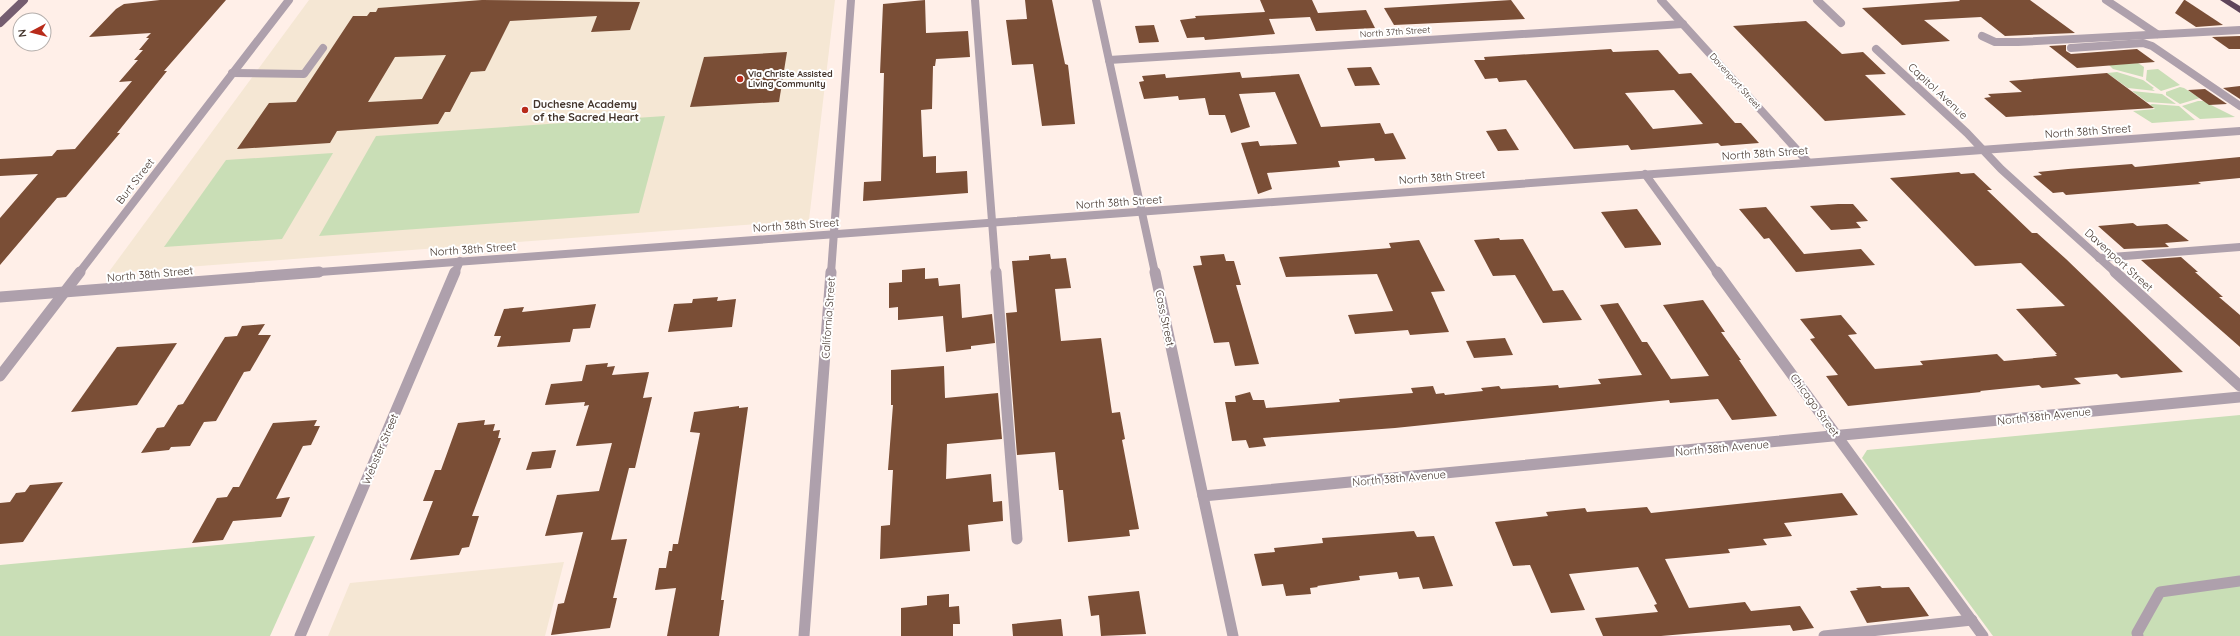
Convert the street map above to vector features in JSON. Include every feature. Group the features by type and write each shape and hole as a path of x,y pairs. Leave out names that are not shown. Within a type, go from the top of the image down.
{"highway":[{"path":"2224,0 2240,10"}],"main road":[{"path":"0,23 24,0"}],"street":[{"name":"Burt Street","path":"0,376 289,0"},
{"name":"California Street","path":"804,636 851,0"},
{"path":"975,0 1017,539"},
{"name":"Cass Street","path":"1096,0 1143,212 1233,636"},
{"name":"Davenport Street","path":"1661,0 1808,162"},
{"path":"1817,0 1841,22"},
{"path":"2106,0 2157,34"},
{"name":"North 37th Street","path":"1109,60 1683,24"},
{"path":"1982,36 1996,42 2018,42 2240,30"},
{"path":"2071,48 2143,43 2152,46 2240,106"},
{"path":"232,73 304,74 323,48"},
{"name":"Capitol Avenue","path":"1876,49 1967,133 1983,151"},
{"name":"North 38th Street","path":"0,297 460,261 834,235 2240,131"},
{"name":"Davenport Street","path":"1983,151 2240,386"},
{"name":"Chicago Street","path":"1645,174 1839,437 1983,636"},
{"path":"2099,258 2240,247"},
{"name":"Webster Street","path":"300,636 460,261"},
{"name":"North 38th Avenue","path":"1203,496 1839,437 2240,397"},
{"path":"2138,636 2137,633 2147,612 2160,592 2240,581"},
{"path":"1824,636 1972,620"}],"shaded area":[{"name":"Duchesne Academy of the Sacred Heart","path":"309,0 835,0 809,220 108,273"},
{"path":"564,562 545,636 328,636 350,583"}],"green space":[{"path":"2138,63 2144,67 2143,77 2113,69 2109,65"},
{"path":"2158,69 2180,85 2161,91 2146,80 2147,70"},
{"path":"2117,72 2143,80 2154,88 2152,89 2155,91 2128,88 2107,73"},
{"path":"2180,87 2200,98 2180,104 2166,95 2166,92"},
{"path":"2132,91 2162,94 2176,104 2147,102"},
{"path":"2203,101 2235,117 2200,119 2182,106"},
{"path":"2150,105 2179,106 2195,120 2152,123 2133,111 2155,109"},
{"path":"665,116 639,213 319,236 376,136"},
{"path":"333,153 282,239 164,247 226,160"},
{"path":"2240,415 2240,636 1993,636 1862,458 1867,450"},
{"path":"315,536 270,636 0,636 0,565"}],"building":[{"path":"160,0 226,0 164,71 167,71 117,133 120,133 66,197 57,198 0,265 0,218 38,174 0,176 0,159 52,156 57,150 75,149 132,81 119,82 138,60 134,60 143,50 139,50 149,38 146,38 151,33 89,37 116,9 124,4"},
{"path":"482,0 640,2 630,30 591,32 597,16 510,21 485,71 471,72 450,112 445,112 438,124 337,131 330,143 237,149 269,103 296,102 353,16 367,16 370,12 376,12 378,8","holes":["446,55 422,99 368,102 395,57"]},
{"path":"925,0 926,33 968,31 970,57 936,59 935,66 933,66 932,109 921,110 923,157 936,156 936,173 967,171 968,193 863,201 864,182 881,181 884,73 880,73 883,4"},
{"path":"1025,0 1052,0 1065,64 1068,65 1075,124 1042,126 1033,64 1012,65 1006,20 1027,19"},
{"path":"1260,0 1312,0 1318,13 1366,10 1375,28 1316,31 1310,17 1269,19 1275,34 1205,40 1204,37 1187,38 1180,20 1196,18 1195,16 1265,12"},
{"path":"1511,0 1525,19 1394,25 1384,8"},
{"path":"1959,0 2030,0 2075,33 2005,36 1981,17 1924,20 1950,41 1902,45 1862,8 1960,1"},
{"path":"2184,0 2223,25 2196,27 2175,13"},
{"path":"1806,21 1842,54 1863,52 1886,74 1865,75 1906,115 1825,121 1733,26"},
{"path":"1154,25 1159,42 1139,43 1135,26"},
{"path":"2240,36 2240,49 2229,49 2212,37"},
{"path":"2066,45 2066,51 2071,54 2137,49 2155,62 2077,68 2049,46"},
{"path":"1611,49 1613,52 1658,50 1679,74 1691,73 1735,123 1741,123 1759,143 1721,146 1718,143 1631,150 1628,145 1574,149 1526,80 1499,82 1497,78 1485,79 1474,60 1485,60 1484,57","holes":["1674,90 1703,124 1653,129 1625,93"]},
{"name":"Via Christe Assisted Living Community","path":"787,52 779,102 690,107 704,57"},
{"path":"1371,67 1380,85 1355,86 1347,68"},
{"path":"1240,72 1242,78 1299,74 1321,127 1380,123 1385,134 1393,133 1406,159 1375,161 1374,158 1338,161 1340,167 1267,173 1272,189 1258,194 1241,143 1258,141 1260,146 1297,144 1275,92 1239,94 1250,127 1231,133 1225,115 1209,115 1205,98 1179,100 1178,96 1144,99 1139,82 1144,81 1142,76 1165,74 1166,78"},
{"path":"2107,73 2154,108 2006,117 1984,98 1991,97 1988,94 2022,92 2009,81"},
{"path":"2240,86 2240,99 2223,88"},
{"path":"2205,89 2227,104 2209,105 2188,90"},
{"path":"1506,129 1519,150 1498,151 1486,131"},
{"path":"2240,157 2240,178 2198,182 2201,184 2066,195 2063,192 2053,193 2033,176 2042,175 2038,172 2068,169 2132,164 2135,167"},
{"path":"1959,172 1961,174 1974,173 1992,190 1987,190 2032,233 2037,233 2066,259 2183,372 2121,378 2117,374 2074,378 2081,384 2042,388 2039,385 1848,406 1826,376 1838,375 1810,339 1815,338 1800,319 1841,315 1857,334 1848,335 1875,369 1923,365 1920,361 1997,354 2004,361 2057,356 2055,354 2057,354 2016,309 2065,306 2021,263 1975,266 1890,178"},
{"path":"1853,204 1868,221 1856,222 1861,228 1831,230 1810,206"},
{"path":"1766,207 1804,254 1861,249 1875,265 1796,272 1769,238 1764,239 1739,209"},
{"path":"1637,209 1661,245 1625,248 1601,212"},
{"path":"2133,223 2137,226 2167,224 2189,241 2165,243 2169,247 2124,249 2098,226"},
{"path":"1499,238 1500,240 1523,239 1553,291 1563,290 1582,320 1543,323 1515,275 1493,276 1474,240"},
{"path":"1419,240 1445,291 1431,292 1449,332 1410,335 1408,330 1355,334 1348,315 1393,311 1377,274 1286,277 1279,257 1391,248 1389,243"},
{"path":"1050,254 1051,259 1066,258 1071,288 1055,289 1061,341 1101,338 1112,413 1120,412 1125,439 1122,440 1139,529 1129,530 1130,536 1068,542 1063,490 1059,490 1055,452 1017,455 1006,313 1017,312 1012,261 1029,260 1029,256"},
{"path":"1224,254 1226,261 1234,261 1241,285 1236,285 1259,364 1235,366 1229,342 1214,343 1193,266 1202,265 1200,256"},
{"path":"2181,257 2198,272 2195,272 2223,297 2219,297 2240,315 2240,347 2141,260"},
{"path":"925,268 925,279 938,278 939,286 960,284 962,318 992,314 995,343 971,346 971,349 946,352 943,316 898,320 898,307 889,308 889,283 902,282 902,270"},
{"path":"718,297 717,301 736,299 732,327 668,332 674,304 692,303 693,299"},
{"path":"1703,300 1725,332 1721,332 1777,416 1732,420 1718,399 1670,403 1669,400 1395,428 1263,438 1266,446 1249,448 1246,440 1232,441 1225,402 1236,402 1235,396 1250,392 1253,400 1264,400 1266,408 1340,402 1339,399 1413,393 1411,388 1433,386 1436,394 1444,393 1445,395 1483,391 1481,388 1499,386 1501,389 1558,385 1559,388 1601,384 1598,379 1642,375 1600,305 1618,303 1642,342 1647,342 1671,379 1709,376 1663,305"},
{"path":"596,304 590,328 573,329 570,342 497,347 501,336 494,336 504,309 524,307 522,312"},
{"path":"265,324 258,335 271,335 250,371 244,372 216,421 204,422 190,446 171,447 169,450 141,453 157,428 164,427 178,405 183,404 225,337 237,336 242,326"},
{"path":"1505,338 1513,355 1474,358 1466,341"},
{"path":"177,343 137,405 71,412 117,347"},
{"path":"608,363 607,367 615,366 612,375 649,372 643,398 652,397 635,468 629,468 611,540 627,539 613,598 617,598 610,628 551,635 558,604 564,603 583,532 545,536 557,495 599,491 612,443 576,446 589,405 584,406 585,402 545,405 551,384 582,381 586,365"},
{"path":"944,366 945,398 998,393 1002,439 947,444 946,479 991,474 993,502 1002,501 1003,521 968,525 970,551 880,559 881,526 890,525 893,470 888,470 893,405 891,405 891,370"},
{"path":"739,406 739,408 748,407 721,600 724,600 719,636 667,636 676,588 655,590 659,568 666,568 669,551 672,551 673,544 678,544 700,433 690,432 694,412"},
{"path":"317,420 314,426 320,426 311,445 303,446 276,499 290,497 281,517 233,521 223,540 192,543 217,498 227,497 233,487 239,487 273,423"},
{"path":"485,420 484,425 495,424 493,431 500,430 498,438 501,438 472,516 479,516 469,547 462,548 459,555 410,560 433,501 423,501 435,470 441,470 458,423"},
{"path":"556,450 551,468 526,470 532,452"},
{"path":"63,482 23,542 0,544 0,503 10,502 16,493 25,492 30,485"},
{"path":"1842,493 1858,515 1784,523 1792,536 1763,539 1767,545 1728,549 1730,553 1665,559 1689,608 1745,602 1751,611 1800,606 1814,628 1793,631 1790,625 1661,636 1603,636 1595,618 1658,612 1654,605 1657,604 1638,567 1569,574 1585,610 1551,613 1530,565 1513,566 1495,522 1548,516 1546,512 1585,508 1587,512 1647,507 1651,513"},
{"path":"1414,531 1417,537 1434,536 1453,586 1423,589 1419,577 1399,579 1397,572 1359,576 1360,580 1310,588 1311,594 1286,596 1283,584 1262,586 1254,554 1275,552 1274,548 1323,543 1322,538"},
{"path":"1880,586 1882,588 1909,587 1929,616 1867,623 1850,591 1858,590 1856,588"},
{"path":"1139,591 1146,634 1101,636 1099,615 1091,616 1088,596"},
{"path":"949,594 949,607 959,606 960,624 953,624 953,636 901,636 901,608 927,605 927,596"},
{"path":"1061,619 1063,636 1013,636 1012,624"}],"place":[{"name":"Via Christe Assisted Living Community","path":"740,79"},
{"name":"Duchesne Academy of the Sacred Heart","path":"525,110"}]}
